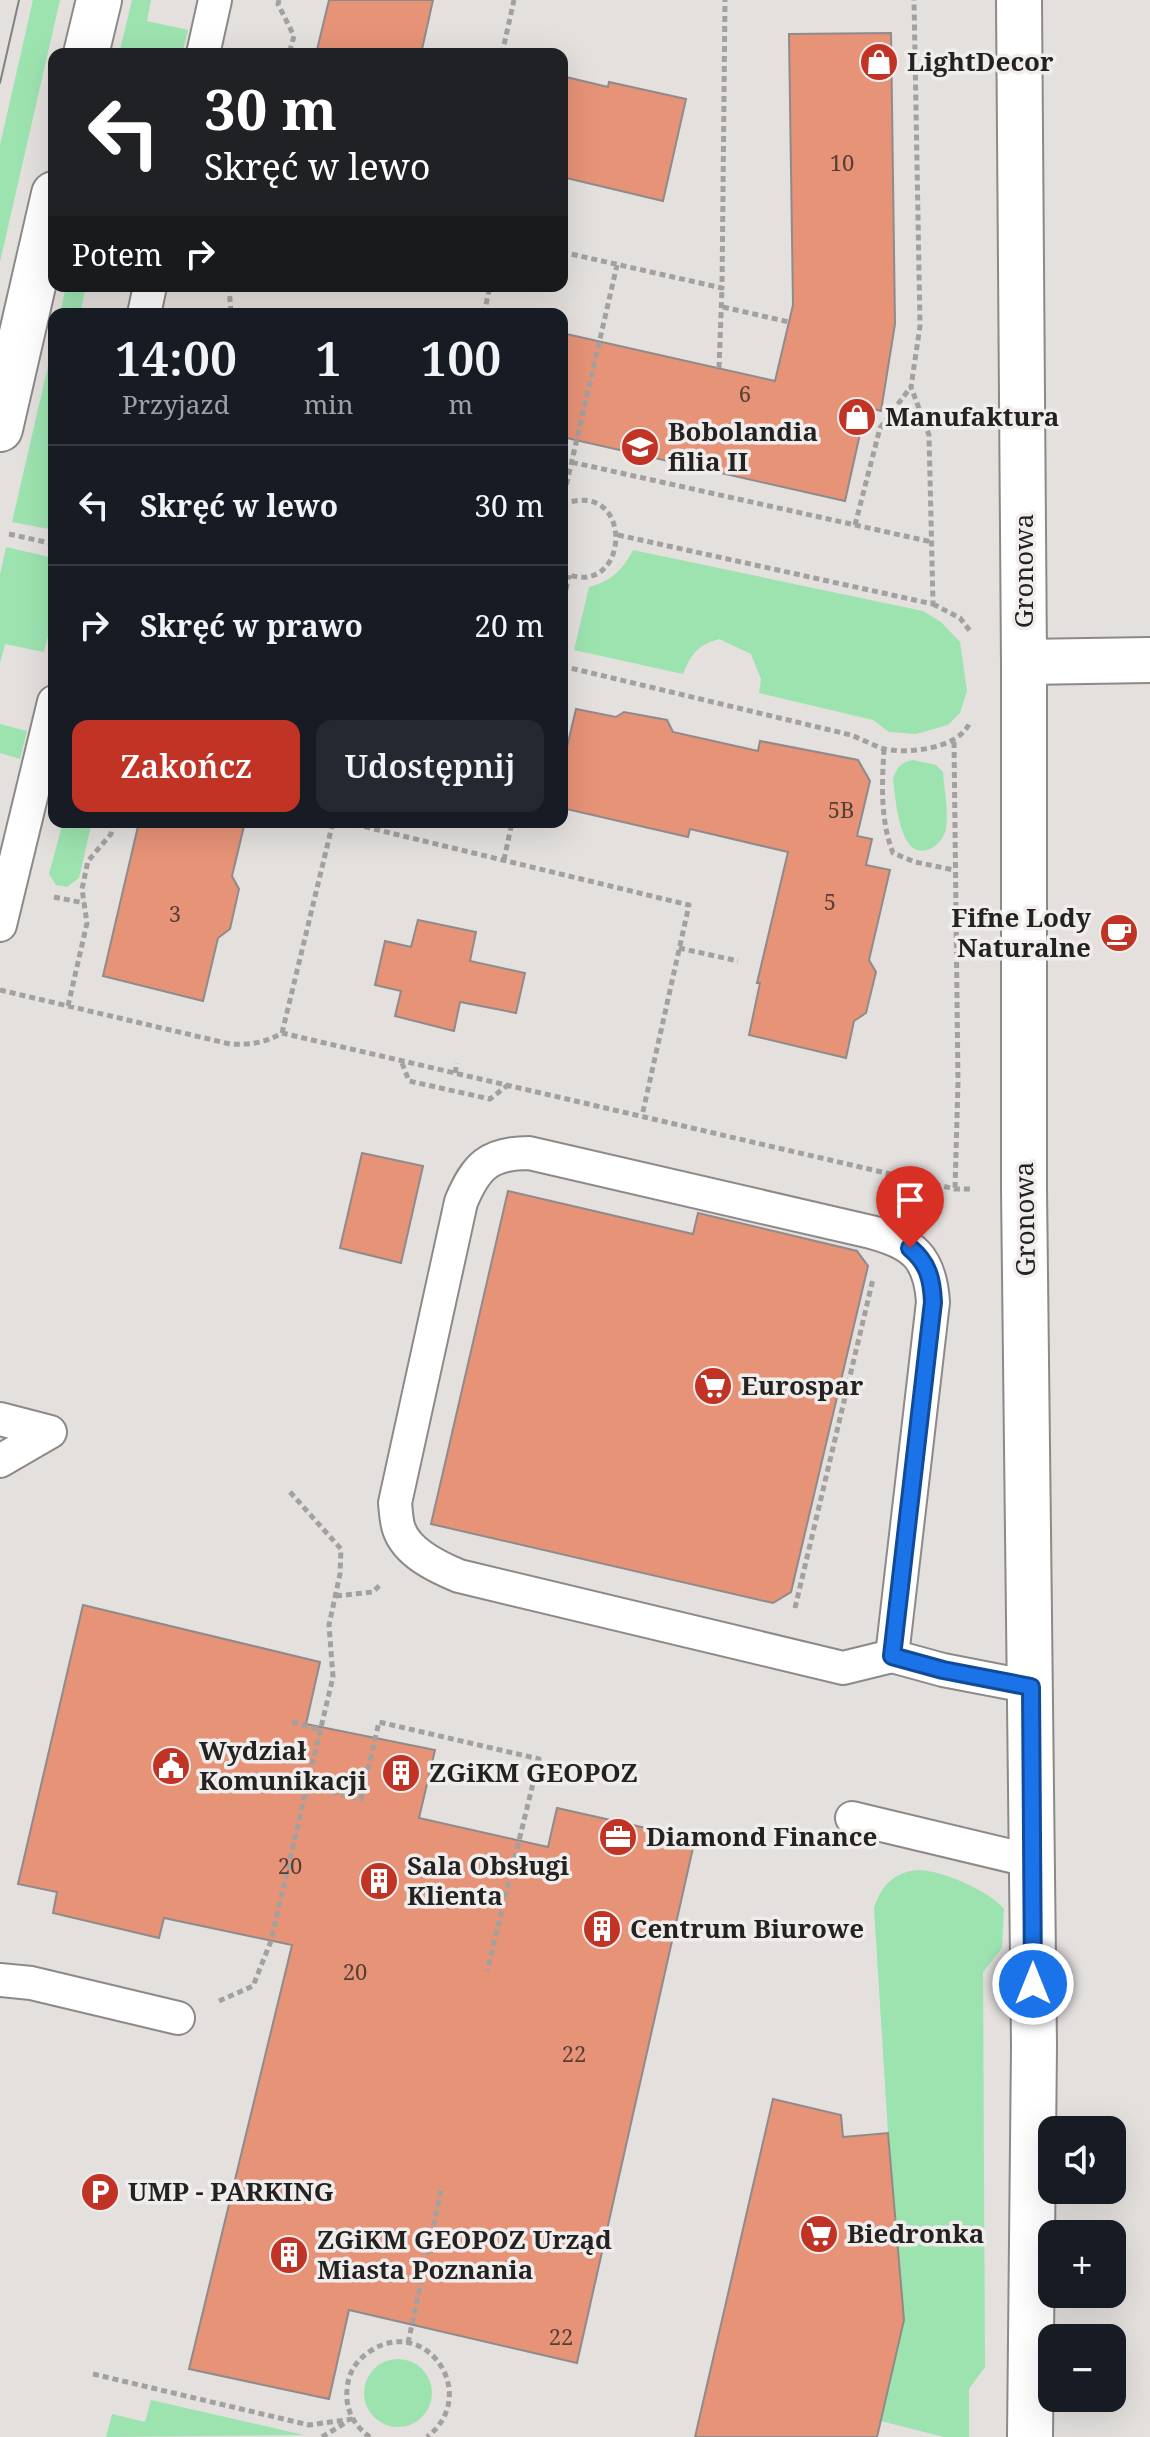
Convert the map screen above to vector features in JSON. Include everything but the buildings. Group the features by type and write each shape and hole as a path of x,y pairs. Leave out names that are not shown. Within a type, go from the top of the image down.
{"street":[{"path":"87,48 99,0"},
{"name":"Gronowa","path":"1019,0 1024,1189 1034,2046 1030,2437"},
{"path":"0,429 48,220"},
{"path":"1024,662 1150,660"}],"lane":[{"path":"204,48 215,0"},
{"path":"0,925 48,727"},
{"path":"892,1656 933,1302 932,1280 922,1259 896,1239 871,1232 529,1153 508,1153 486,1162 470,1180 461,1202 395,1503 399,1530 415,1551 433,1565 459,1576 843,1668 892,1656 943,1670 1031,1687"},
{"path":"0,1419 50,1432 0,1461"},
{"path":"852,1818 1032,1861"},
{"path":"0,1980 31,1983 178,2018"}],"path":[{"path":"279,0 278,4 294,36 291,48"},
{"path":"503,48 514,0"},
{"path":"719,368 723,307 725,0"},
{"path":"855,525 880,428 911,387 920,326 914,0"},
{"path":"568,253 722,288"},
{"path":"568,481 617,265"},
{"path":"723,307 789,322"},
{"path":"911,387 929,435 933,604"},
{"path":"568,461 932,542"},
{"path":"568,503 582,500 603,507 615,524 618,535 614,555 600,571 580,577 569,575 568,580"},
{"path":"9,534 48,543"},
{"path":"618,535 933,604 960,618 979,643"},
{"path":"568,667 851,735 884,749 935,747 954,742 970,721"},
{"path":"954,742 958,1083 955,1189"},
{"path":"884,749 882,783 887,837 893,853 915,862 954,870"},
{"path":"68,1006 87,923 82,889 88,861 111,834 112,828"},
{"path":"282,1033 332,828"},
{"path":"370,828 689,905 642,1116"},
{"path":"504,860 511,828"},
{"path":"679,948 738,961"},
{"path":"0,990 230,1044 249,1045 270,1040 282,1033 955,1189 1024,1189"},
{"path":"402,1062 409,1081 490,1099 508,1085"},
{"path":"455,1073 457,1063"},
{"path":"784,1654 838,1408 876,1264 871,1232 882,1172"},
{"path":"178,2018 253,1986 271,1941 333,1677 329,1625 340,1574 341,1549 290,1492"},
{"path":"292,1722 321,1730"},
{"path":"307,1786 361,1799 379,1722 539,1759 487,1971"},
{"path":"408,2343 442,2186"},
{"path":"370,2437 353,2419 346,2393 349,2378 355,2364 378,2346 393,2342 418,2346 436,2359 448,2378 450,2400 443,2421 427,2437"},
{"path":"93,2374 309,2425 353,2419"},
{"path":"322,2437 353,2419"}],"green space":[{"path":"33,0 60,0 0,262 0,145"},
{"path":"132,0 151,0 147,21 188,30 184,48 120,48"},
{"path":"65,292 85,292 81,308 61,308"},
{"path":"48,366 48,529 12,522"},
{"path":"6,547 48,557 48,636 44,652 5,644 0,663 0,575"},
{"path":"633,550 923,611 941,622 960,642 967,691 960,713 948,725 916,734 889,732 873,720 759,693 761,679 751,654 719,639 696,651 683,674 574,650 589,587 615,574"},
{"path":"0,724 27,731 20,759 0,753"},
{"path":"913,760 936,765 943,772 946,800 947,822 943,837 932,848 921,851 912,847 901,827 893,779 900,766"},
{"path":"61,828 91,828 79,878 67,887 56,885 49,874"},
{"path":"918,1870 964,1883 988,1895 1004,1909 1002,1948 983,1972 985,2367 969,2389 969,2437 944,2437 881,2421 904,2320 874,1908 880,1893 895,1877"},
{"path":"398,2359 422,2369 432,2393 422,2417 398,2427 374,2417 364,2393 374,2369"},
{"path":"151,2400 304,2435 106,2437 112,2414 145,2422"}],"tram line":[{"path":"0,83 19,0"}],"place":[{"name":"LightDecor","path":"879,62"},
{"name":"Manufaktura","path":"857,417"},
{"name":"Bobolandia filia II","path":"640,447"},
{"name":"Fifne Lody Naturalne","path":"1119,933"},
{"name":"Eurospar","path":"713,1386"},
{"name":"Wydział Komunikacji","path":"171,1766"},
{"name":"ZGiKM GEOPOZ","path":"401,1773"},
{"name":"Diamond Finance","path":"618,1837"},
{"name":"Sala Obsługi Klienta","path":"379,1881"},
{"name":"Centrum Biurowe","path":"602,1929"},
{"name":"UMP - PARKING","path":"100,2192"},
{"name":"Biedronka","path":"819,2234"},
{"name":"ZGiKM GEOPOZ Urząd Miasta Poznania","path":"289,2255"}],"route":[{"path":"910,1248 922,1259 932,1280 933,1302 892,1656 943,1670 1031,1687 1033,1984"}]}
